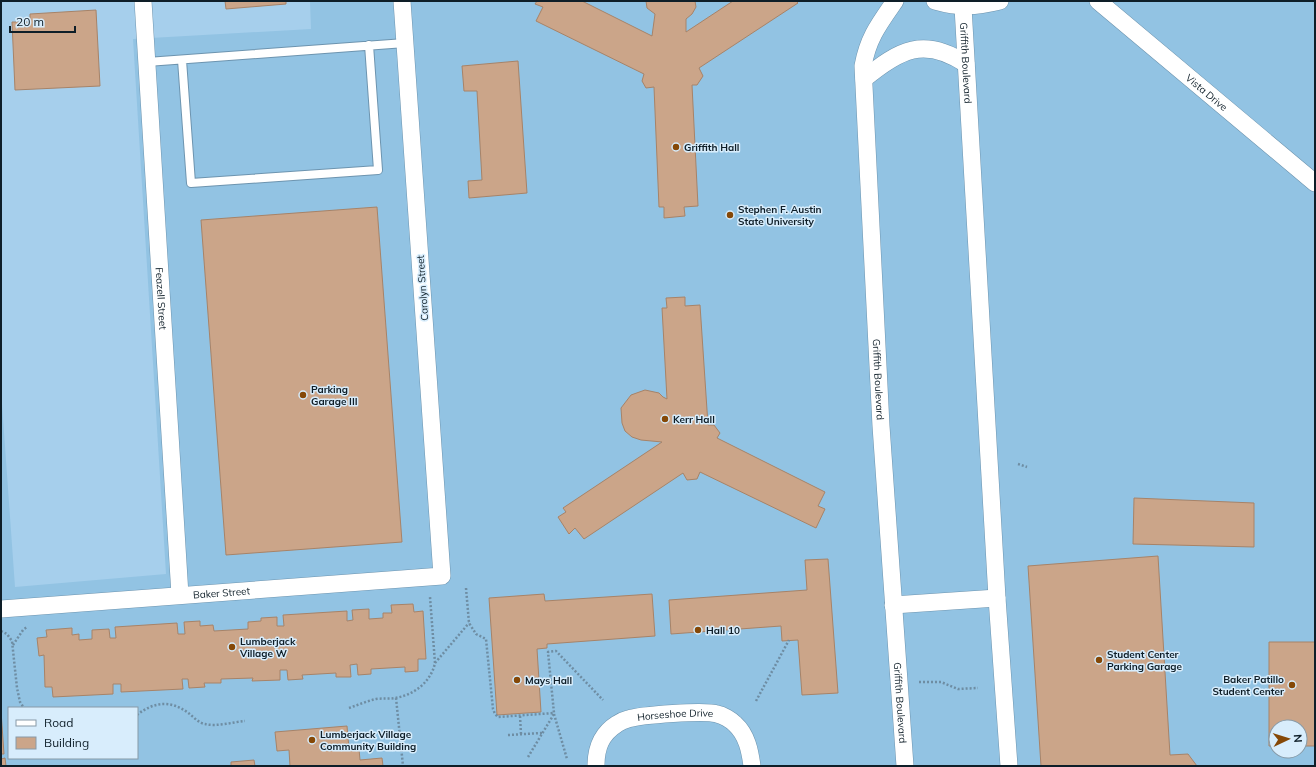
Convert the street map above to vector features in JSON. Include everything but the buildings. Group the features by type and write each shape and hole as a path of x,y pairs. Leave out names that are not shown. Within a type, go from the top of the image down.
{"street":[{"name":"Feazell Street","path":"143,1 180,595"},
{"name":"Carolyn Street","path":"402,1 435,576"},
{"name":"Griffith Boulevard","path":"895,1 878,25 868,44 864,66 864,79 881,426 905,766"},
{"path":"935,1 963,7 984,5 1000,1"},
{"name":"Vista Drive","path":"1098,1 1315,183"},
{"name":"Griffith Boulevard","path":"963,7 997,598 1009,766"},
{"path":"864,79 889,60 907,52 919,49 931,49 952,55 966,64"},
{"name":"Baker Street","path":"1,609 435,576"},
{"path":"893,605 997,598"},
{"name":"Horseshoe Drive","path":"596,766 596,753 601,742 608,732 617,724 628,719 644,716 703,713 716,714 735,724 743,733 747,741 752,766"}],"lane":[{"path":"147,62 405,43"},
{"path":"182,60 191,183 378,170 369,45"}],"path":[{"path":"1018,464 1028,468"},
{"path":"349,708 375,700 396,698 415,691 425,684 433,670 435,663 435,576"},
{"path":"466,588 469,624 476,634 486,639 495,714 498,717 554,713"},
{"path":"435,663 469,624"},
{"path":"12,645 23,630 29,626"},
{"path":"1,631 7,634 12,641 17,688 20,702 23,707"},
{"path":"756,701 789,640"},
{"path":"567,759 554,713 548,652 556,651 603,700"},
{"path":"912,682 941,682 958,689 978,688"},
{"path":"396,698 403,766"},
{"path":"138,714 148,708 162,703 177,706 205,724 245,721"},
{"path":"528,757 554,713"},
{"path":"520,716 520,734"},
{"path":"508,735 542,732"}],"shaded area":[{"name":"Stephen F. Austin State University","path":"310,1 1315,1 1315,766 1,766 1,390 15,587 166,574 133,39 311,29"}],"place":[{"name":"Griffith Hall","path":"676,147"},
{"name":"Stephen F. Austin State University","path":"730,215"},
{"name":"Parking Garage III","path":"303,395"},
{"name":"Kerr Hall","path":"665,419"},
{"name":"Hall 10","path":"698,630"},
{"name":"Lumberjack Village W","path":"232,647"},
{"name":"Student Center Parking Garage","path":"1099,660"},
{"name":"Mays Hall","path":"517,680"},
{"name":"Baker Patillo Student Center","path":"1292,685"},
{"name":"Lumberjack Village Community Building","path":"312,740"}]}
